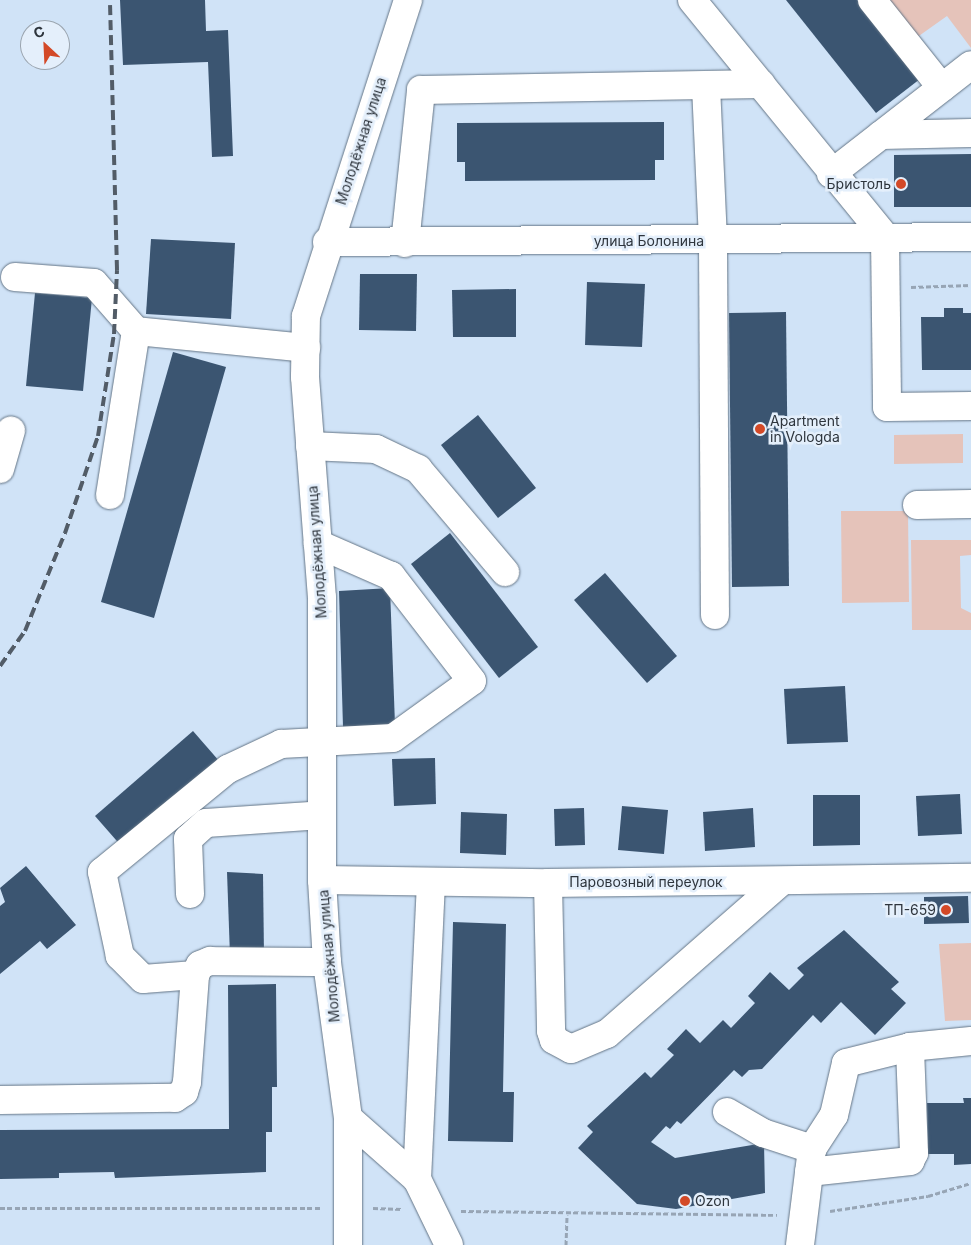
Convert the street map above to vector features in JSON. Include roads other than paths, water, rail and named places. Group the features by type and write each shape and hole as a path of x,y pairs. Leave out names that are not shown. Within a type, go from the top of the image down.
{"street":[{"name":"Молодёжная улица","path":"348,1245 348,1118 327,962 322,880 322,743 318,544 310,446 306,316 327,242 408,0"},
{"path":"692,0 831,174 885,237 887,406 971,406"},
{"path":"872,0 942,88"},
{"path":"831,174 971,65"},
{"path":"405,243 420,90 761,84"},
{"path":"706,86 713,241 715,614"},
{"path":"881,135 971,133"},
{"name":"улица Болонина","path":"327,242 713,241 971,237"},
{"path":"15,277 94,283 136,331 306,348"},
{"path":"110,495 136,331"},
{"path":"0,470 11,430"},
{"path":"310,446 376,449 418,469 505,572"},
{"path":"917,504 971,504"},
{"path":"194,975 143,979 120,956 102,872 228,769 281,744 393,738 472,681 391,576 318,544"},
{"path":"190,894 188,839 206,823 322,815"},
{"name":"Паровозный переулок","path":"322,880 548,883 971,878"},
{"path":"548,883 551,1030 554,1040 572,1049 607,1034 782,881"},
{"path":"417,1179 431,882"},
{"path":"0,1100 174,1098 184,1092 194,975 200,965 210,961 327,962"},
{"path":"800,1245 801,1215 810,1161 834,1115 846,1063 910,1048 971,1041"},
{"path":"727,1112 810,1161 910,1161 910,1048"},
{"path":"348,1118 417,1179 449,1245"}],"railway":[{"path":"0,666 25,631 65,533 98,436 114,334 117,270 110,0"}],"place":[{"name":"Бристоль","path":"901,184"},
{"name":"Apartment in Vologda","path":"760,429"},
{"name":"ТП-659","path":"946,910"},
{"name":"Ozon","path":"685,1201"}]}
